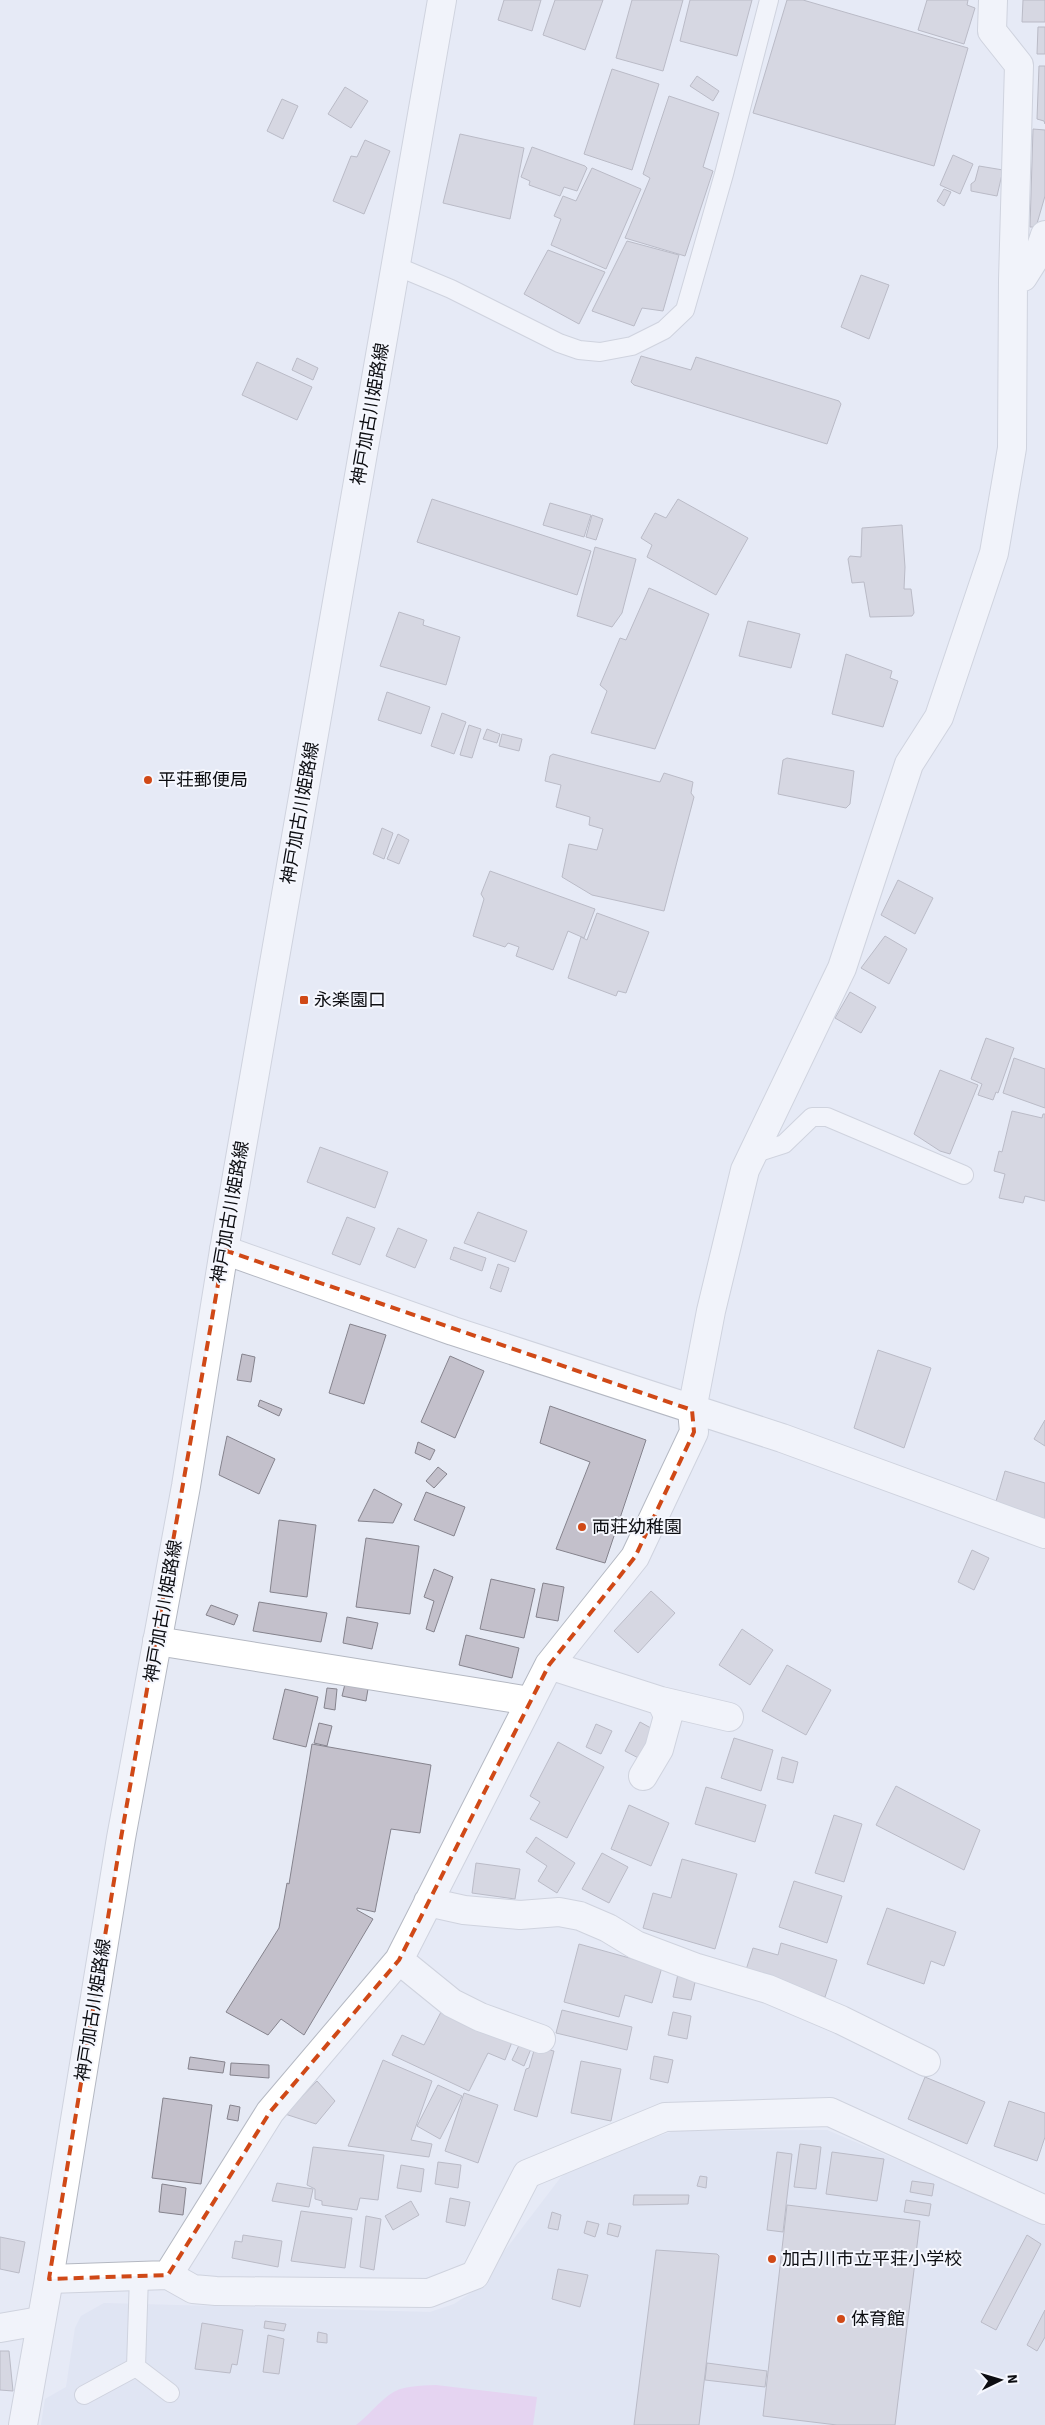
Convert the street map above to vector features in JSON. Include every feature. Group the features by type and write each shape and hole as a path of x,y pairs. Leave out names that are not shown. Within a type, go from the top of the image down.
{"street":[{"name":"神戸加古川姫路線","path":"23,2425 49,2279 121,1838 186,1486 224,1250 442,0"},
{"path":"168,2275 270,2112 399,1960 549,1665 636,1557 694,1432 692,1410 712,1310 742,1179 842,968 909,764 940,717 994,553 1012,448 1013,280 1019,65 992,31 993,0"},
{"path":"1013,280 1023,277 1040,250 1045,235"},
{"path":"224,1250 453,1331 782,1438 1045,1534"},
{"path":"157,1641 530,1701"},
{"path":"549,1665 661,1701 729,1717"},
{"path":"643,1776 659,1749 668,1716 661,1701"},
{"path":"428,1902 464,1910 492,1913 520,1915 559,1912 580,1916 608,1928 636,1945 697,1968 768,1990 841,2020 926,2062"},
{"path":"399,1960 452,2002 480,2017 542,2039"},
{"path":"49,2279 168,2275 194,2289 216,2291 429,2293 475,2275 527,2174 666,2117 830,2112 1045,2210"},
{"path":"0,2328 40,2321"}],"lane":[{"path":"396,266 451,289 559,343 579,350 600,352 632,346 664,330 685,310 724,174 769,0"},
{"path":"753,1154 784,1144 812,1117 827,1116 964,1175"},
{"path":"136,2367 139,2276"},
{"path":"136,2367 170,2394"},
{"path":"84,2395 136,2367"}],"highlighted area":[{"path":"224,1250 692,1410 694,1432 635,1557 549,1665 399,1960 270,2112 168,2275 49,2279 121,1838"}],"shaded area":[{"name":"加古川市立平荘小学校","path":"827,2130 1017,2211 1045,2226 1045,2425 41,2425 45,2399 66,2387 75,2328 81,2316 104,2303 430,2312 454,2304 474,2291 561,2177 576,2164 674,2131"},
{"path":"436,2385 537,2397 533,2425 356,2425 385,2399 400,2389"}],"building":[{"path":"504,0 541,0 532,31 498,20"},
{"path":"555,0 603,0 585,50 543,35"},
{"path":"632,0 683,0 663,71 616,58"},
{"path":"690,0 752,0 737,56 680,41"},
{"path":"787,0 803,0 968,48 934,166 753,113"},
{"path":"927,0 968,0 967,5 975,8 964,44 918,30"},
{"path":"1023,0 1045,0 1045,22 1022,22"},
{"path":"1038,27 1045,27 1045,54 1037,54"},
{"path":"1039,66 1045,66 1045,124 1044,121 1037,119"},
{"path":"612,69 659,84 632,170 584,154"},
{"path":"697,76 719,91 713,101 690,86"},
{"path":"345,87 368,101 351,128 328,114"},
{"path":"669,96 719,113 703,167 713,171 685,256 625,238 650,178 643,174"},
{"path":"282,99 298,106 283,139 267,131"},
{"path":"1033,129 1045,130 1045,196 1036,227 1030,227"},
{"path":"460,134 524,148 510,219 443,203"},
{"path":"365,140 390,151 364,214 333,201 351,156 357,157"},
{"path":"532,147 585,166 587,168 577,191 564,187 560,196 529,185 530,181 521,177"},
{"path":"953,155 973,164 960,194 940,185"},
{"path":"979,166 1003,170 997,196 971,191 971,184 975,181"},
{"path":"592,168 641,189 606,269 551,245 561,219 554,216 563,196 576,201"},
{"path":"944,189 951,192 944,206 937,201"},
{"path":"627,241 679,255 663,311 642,308 634,326 592,311"},
{"path":"548,250 605,272 579,324 524,294"},
{"path":"861,275 889,285 869,339 841,327"},
{"path":"641,356 691,370 696,357 839,401 841,404 827,444 634,385 631,382"},
{"path":"297,358 318,368 313,380 292,370"},
{"path":"257,362 312,387 297,420 242,395"},
{"path":"432,499 591,551 577,595 417,542"},
{"path":"678,499 748,538 716,595 647,557 652,545 641,538 655,513 666,518"},
{"path":"550,503 591,515 584,537 543,525"},
{"path":"592,515 603,519 596,540 586,537"},
{"path":"902,525 905,567 904,589 911,589 914,613 912,616 870,617 864,582 852,583 848,559 850,556 861,557 862,528"},
{"path":"595,547 636,559 622,613 612,627 577,616"},
{"path":"649,588 709,614 655,749 591,733 607,691 600,685 620,638 626,640"},
{"path":"399,612 424,620 423,625 460,637 446,685 380,666"},
{"path":"748,621 800,634 791,668 739,656"},
{"path":"846,654 892,671 890,678 898,681 883,727 832,714"},
{"path":"387,692 430,707 421,734 378,720"},
{"path":"442,713 466,722 454,754 431,746"},
{"path":"469,725 481,729 472,758 460,755"},
{"path":"487,729 500,734 497,743 483,739"},
{"path":"502,734 522,739 519,751 499,746"},
{"path":"553,754 660,782 664,773 693,782 691,793 694,797 664,911 592,895 562,877 569,844 597,850 603,829 589,825 590,817 556,807 561,785 545,781 550,756"},
{"path":"787,758 854,771 850,804 846,808 778,794 783,760"},
{"path":"382,828 393,833 384,859 373,854"},
{"path":"398,834 409,840 399,864 387,859"},
{"path":"490,871 595,909 584,938 568,931 553,970 516,956 519,947 508,943 505,947 473,936 484,899 481,894"},
{"path":"898,880 933,898 915,934 881,915"},
{"path":"597,913 649,932 626,993 618,991 616,996 568,978 581,937 587,940"},
{"path":"885,936 907,949 889,984 861,968"},
{"path":"850,992 876,1007 861,1033 835,1018"},
{"path":"986,1038 1014,1048 998,1093 996,1092 993,1100 978,1095 982,1084 971,1079"},
{"path":"1014,1058 1045,1069 1045,1108 1003,1093"},
{"path":"940,1070 978,1085 950,1154 940,1151 914,1134"},
{"path":"1012,1111 1042,1118 1043,1114 1045,1114 1045,1201 1025,1196 1023,1203 999,1198 1005,1174 994,1171 999,1151 1002,1152"},
{"path":"320,1147 388,1172 375,1208 307,1182"},
{"path":"478,1212 527,1231 515,1262 464,1243"},
{"path":"347,1217 375,1228 360,1265 332,1254"},
{"path":"398,1228 427,1240 415,1268 386,1256"},
{"path":"454,1247 486,1258 482,1271 450,1259"},
{"path":"498,1264 509,1268 501,1292 490,1288"},
{"path":"350,1324 386,1335 364,1404 329,1393"},
{"path":"878,1350 931,1368 904,1448 854,1428"},
{"path":"242,1354 255,1357 251,1382 237,1380"},
{"path":"450,1356 484,1371 455,1438 421,1422"},
{"path":"260,1400 282,1409 279,1416 258,1406"},
{"path":"550,1406 646,1440 605,1563 556,1549 590,1462 540,1443"},
{"path":"1045,1420 1045,1446 1034,1439"},
{"path":"227,1436 275,1459 259,1494 219,1475"},
{"path":"418,1442 435,1450 430,1460 415,1453"},
{"path":"438,1467 447,1474 434,1488 426,1481"},
{"path":"1005,1471 1045,1483 1045,1525 994,1508"},
{"path":"374,1489 402,1504 393,1523 358,1521"},
{"path":"426,1492 465,1507 454,1536 414,1520"},
{"path":"279,1520 316,1525 307,1597 270,1592"},
{"path":"366,1538 419,1546 410,1614 356,1607"},
{"path":"972,1550 989,1558 974,1590 958,1582"},
{"path":"434,1569 453,1577 434,1632 426,1629 434,1601 424,1597"},
{"path":"491,1579 535,1589 524,1638 480,1629"},
{"path":"543,1583 564,1587 558,1621 536,1617"},
{"path":"651,1591 675,1613 638,1653 614,1631"},
{"path":"259,1602 327,1613 321,1642 253,1631"},
{"path":"211,1605 238,1615 234,1625 206,1615"},
{"path":"347,1617 378,1623 372,1649 343,1643"},
{"path":"742,1629 773,1650 750,1685 719,1665"},
{"path":"466,1635 519,1648 512,1678 459,1665"},
{"path":"787,1665 831,1690 806,1735 762,1711"},
{"path":"345,1684 368,1689 366,1701 342,1696"},
{"path":"327,1688 337,1689 335,1710 324,1708"},
{"path":"285,1689 318,1697 306,1747 273,1739"},
{"path":"640,1722 658,1732 644,1761 625,1751"},
{"path":"319,1723 332,1726 327,1746 314,1743"},
{"path":"596,1724 612,1731 601,1754 586,1747"},
{"path":"734,1738 773,1750 761,1791 721,1778"},
{"path":"558,1742 604,1767 567,1838 530,1819 540,1802 530,1796"},
{"path":"312,1744 431,1765 420,1833 391,1829 375,1912 357,1908 357,1910 373,1919 304,2035 281,2019 268,2035 226,2012 279,1928 287,1883 289,1884"},
{"path":"782,1757 798,1762 793,1783 777,1779"},
{"path":"896,1786 980,1830 964,1870 876,1825"},
{"path":"706,1787 766,1805 755,1842 695,1824"},
{"path":"629,1805 669,1823 651,1866 611,1849"},
{"path":"834,1815 862,1824 844,1882 815,1873"},
{"path":"536,1837 575,1863 557,1893 538,1881 547,1866 526,1852"},
{"path":"602,1853 628,1867 609,1903 582,1889"},
{"path":"682,1859 737,1874 715,1949 643,1928 653,1893 671,1898"},
{"path":"476,1863 520,1869 515,1899 472,1893"},
{"path":"794,1881 842,1896 827,1943 779,1927"},
{"path":"887,1908 956,1932 944,1966 931,1961 924,1984 867,1964"},
{"path":"781,1943 837,1960 825,1997 745,1973 753,1948 778,1955"},
{"path":"579,1944 662,1967 652,2003 625,1995 619,2017 564,2002"},
{"path":"678,1974 696,1978 691,2000 673,1997"},
{"path":"442,2010 512,2042 505,2060 488,2053 469,2091 392,2055 402,2035 424,2045"},
{"path":"562,2010 632,2027 627,2050 556,2033"},
{"path":"673,2012 691,2016 687,2039 668,2035"},
{"path":"522,2039 533,2044 524,2066 512,2060"},
{"path":"535,2047 554,2051 537,2117 514,2110 526,2069 529,2068"},
{"path":"654,2056 673,2060 668,2083 650,2079"},
{"path":"190,2057 225,2062 223,2073 188,2069"},
{"path":"383,2060 432,2081 411,2140 432,2144 429,2157 348,2146"},
{"path":"581,2061 621,2069 611,2121 571,2113"},
{"path":"231,2063 269,2065 269,2078 230,2075"},
{"path":"925,2077 985,2102 967,2144 908,2119"},
{"path":"317,2081 335,2101 316,2124 285,2114"},
{"path":"438,2085 462,2096 440,2139 417,2126"},
{"path":"464,2093 498,2105 478,2163 445,2151"},
{"path":"163,2098 212,2105 201,2184 152,2178"},
{"path":"1009,2101 1045,2113 1045,2137 1037,2161 994,2146"},
{"path":"230,2105 240,2107 238,2121 227,2119"},
{"path":"800,2144 821,2147 816,2189 794,2187"},
{"path":"313,2147 384,2155 378,2200 360,2198 357,2210 322,2205 322,2201 315,2199 315,2189 307,2185"},
{"path":"777,2152 792,2154 783,2232 767,2230"},
{"path":"832,2152 884,2159 877,2201 826,2194"},
{"path":"438,2162 461,2165 458,2188 435,2184"},
{"path":"401,2165 424,2169 421,2192 397,2188"},
{"path":"700,2176 707,2177 706,2188 697,2186"},
{"path":"912,2181 934,2184 932,2196 910,2192"},
{"path":"277,2183 313,2189 309,2207 272,2201"},
{"path":"162,2184 186,2188 183,2215 159,2212"},
{"path":"634,2195 689,2195 688,2204 633,2205"},
{"path":"450,2198 470,2202 465,2226 446,2222"},
{"path":"906,2200 931,2204 929,2216 904,2212"},
{"path":"411,2201 419,2215 393,2230 385,2216"},
{"name":"体育館","path":"787,2205 920,2221 895,2425 837,2425 763,2416"},
{"path":"301,2211 352,2218 345,2268 291,2261"},
{"path":"552,2212 561,2215 558,2230 548,2228"},
{"path":"366,2216 381,2219 374,2270 360,2267"},
{"path":"587,2221 599,2224 595,2237 584,2233"},
{"path":"609,2223 621,2226 618,2237 607,2234"},
{"path":"243,2235 282,2241 278,2267 232,2258 235,2241 242,2242"},
{"path":"1027,2235 1041,2244 996,2330 981,2322"},
{"path":"0,2237 25,2242 19,2273 0,2269"},
{"path":"656,2250 717,2254 719,2256 699,2425 634,2425"},
{"path":"558,2269 588,2275 580,2307 552,2299"},
{"path":"1045,2310 1045,2337 1037,2351 1027,2345"},
{"path":"265,2321 286,2324 284,2331 264,2328"},
{"path":"202,2323 243,2330 237,2365 232,2364 230,2373 195,2369"},
{"path":"318,2332 327,2334 327,2343 317,2342"},
{"path":"268,2335 284,2339 279,2374 263,2372"},
{"path":"0,2351 9,2351 13,2391 0,2390"},
{"path":"707,2363 767,2371 765,2387 705,2380"}],"place":[{"name":"平荘郵便局","path":"148,780"},
{"name":"永楽園口","path":"304,1000"},
{"name":"両荘幼稚園","path":"582,1527"},
{"name":"加古川市立平荘小学校","path":"772,2259"},
{"name":"体育館","path":"841,2319"}]}
